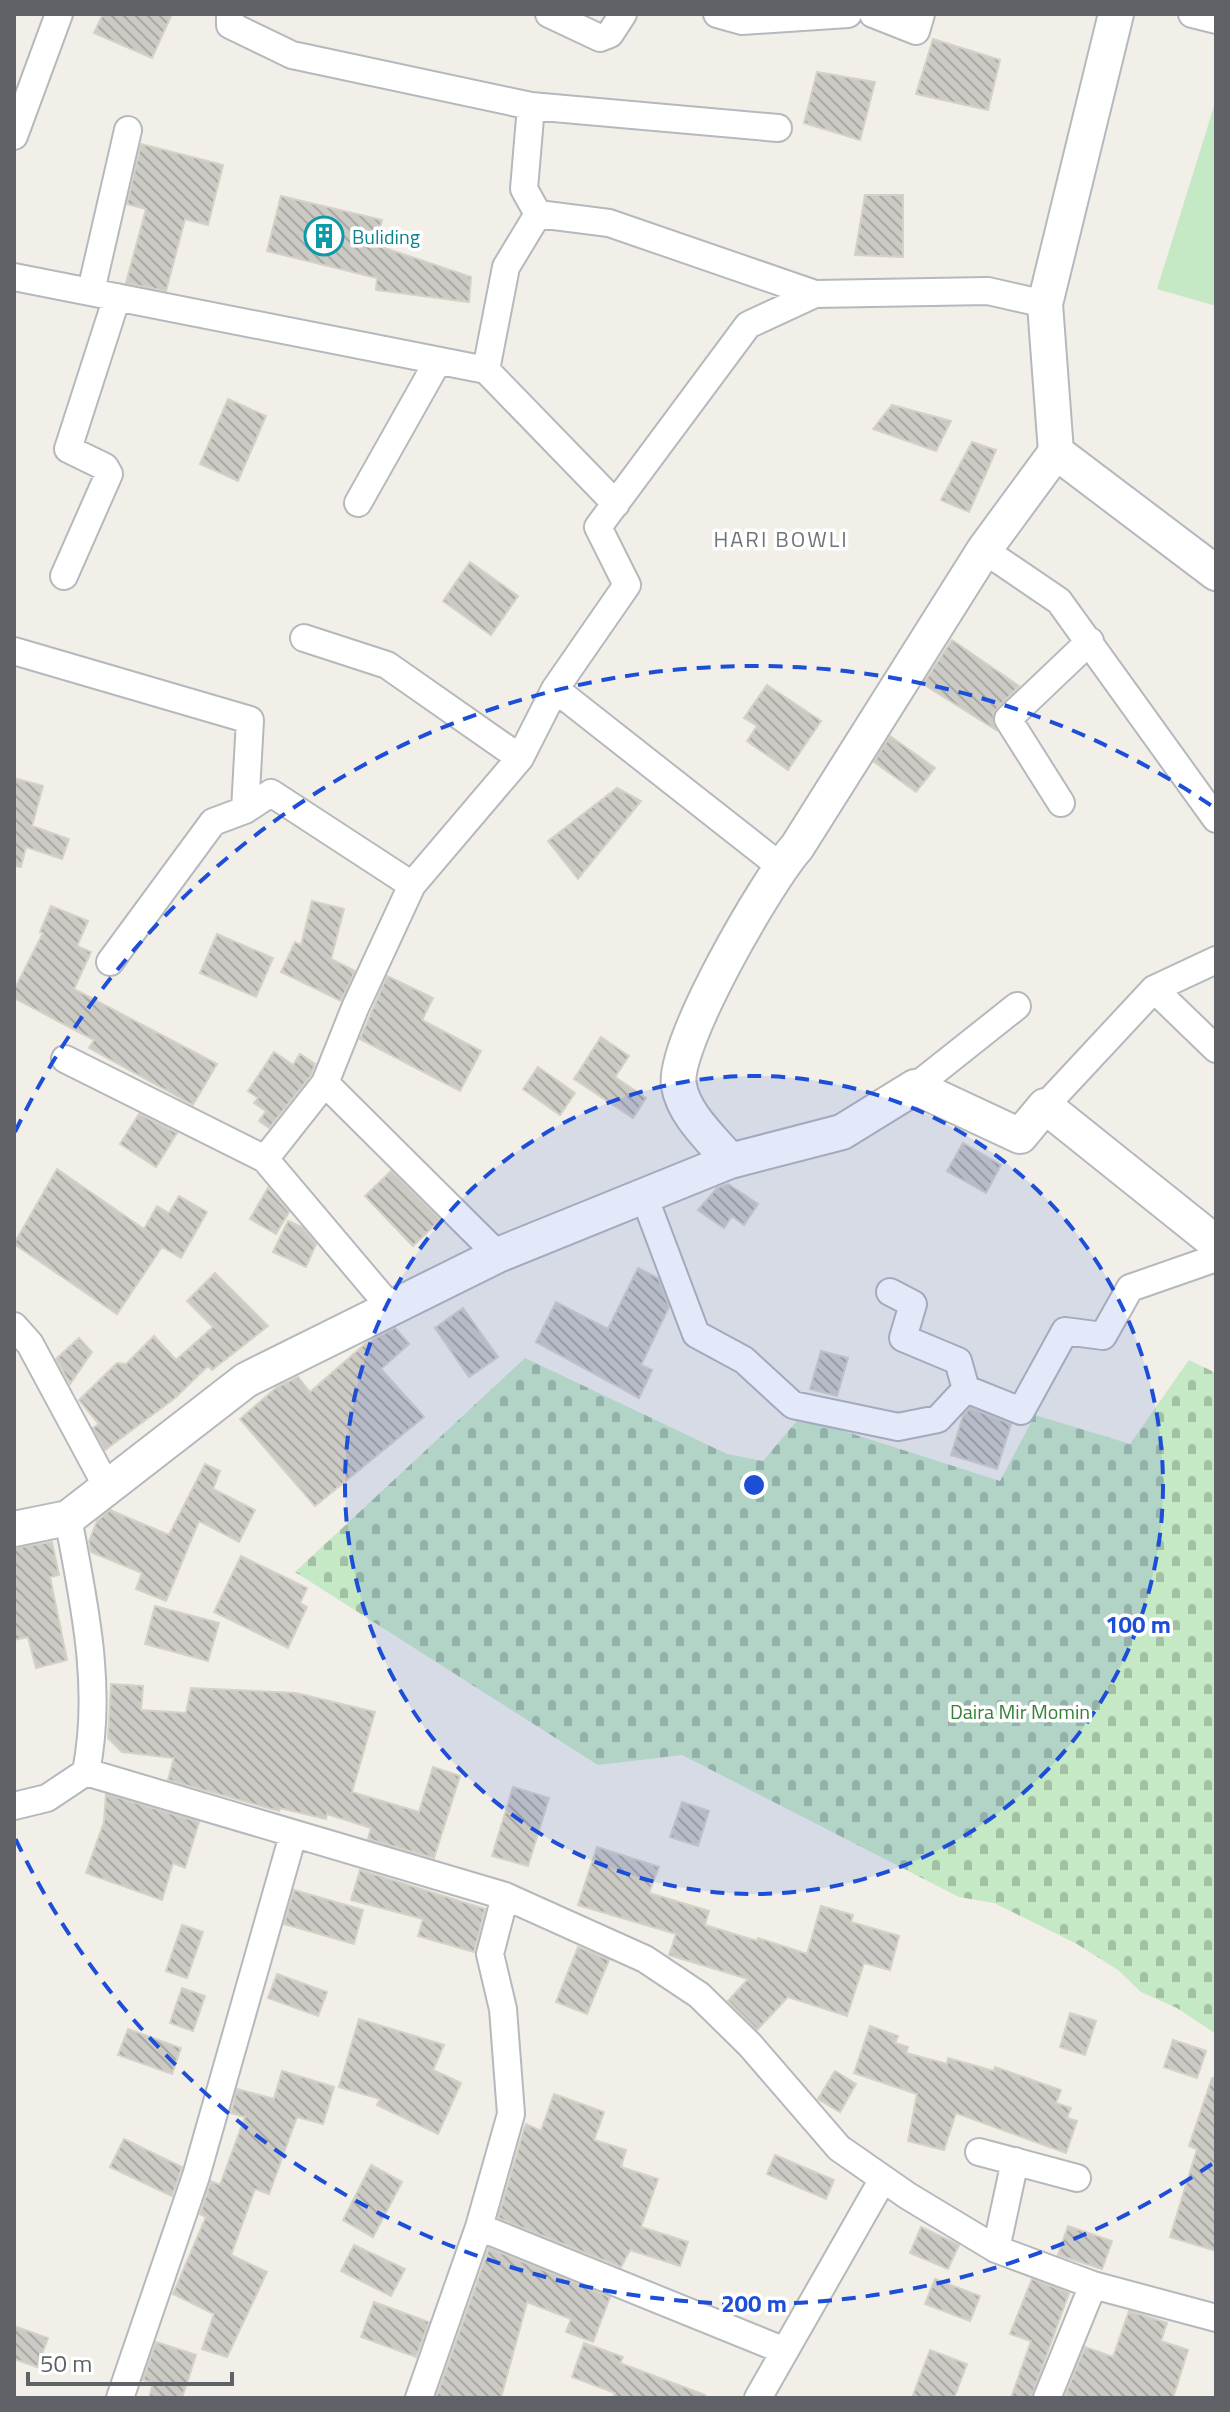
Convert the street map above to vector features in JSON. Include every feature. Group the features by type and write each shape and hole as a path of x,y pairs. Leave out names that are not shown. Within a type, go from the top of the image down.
{"street":[{"path":"14,136 59,14"},
{"path":"230,14 230,25 292,55 531,106 778,128"},
{"path":"549,14 600,38 610,34 623,14"},
{"path":"717,14 742,21 848,14"},
{"path":"873,14 916,31 921,14"},
{"path":"730,1161 691,1114 678,1084 690,1039 712,984 780,866 797,847 984,550 1056,452 1045,304 1116,14"},
{"path":"1192,14 1216,20"},
{"path":"531,106 524,189 538,214"},
{"path":"64,576 109,474 105,467 68,449 104,294 128,130"},
{"path":"538,214 609,223 815,294 988,291 1045,304"},
{"path":"486,370 506,267 538,214"},
{"path":"14,277 486,370 616,504"},
{"path":"265,1159 325,1083 355,1008 412,885 520,758 555,689 627,585 598,527 748,325 815,294"},
{"path":"358,503 438,361"},
{"path":"1056,452 1216,573"},
{"path":"984,550 1059,601 1216,819"},
{"path":"304,638 387,665 520,758"},
{"path":"1061,803 1008,719 1090,641"},
{"path":"14,651 250,720 245,810"},
{"path":"555,689 780,866"},
{"path":"110,962 213,822 245,810 271,793 412,885"},
{"path":"915,1087 1020,1136 1154,989 1216,960"},
{"path":"1154,989 1216,1049"},
{"path":"14,1529 68,1518 246,1380 498,1255 730,1161 842,1132 915,1087 1017,1006"},
{"path":"65,1059 265,1159 391,1308"},
{"path":"325,1083 498,1255"},
{"path":"1045,1106 1216,1243"},
{"path":"644,1196 696,1334 744,1360 793,1405 898,1427 938,1419 966,1389"},
{"path":"966,1389 1021,1411 1065,1331 1103,1336 1130,1288 1216,1258"},
{"path":"890,1292 913,1304 903,1338 958,1361 966,1389"},
{"path":"14,1326 30,1344 107,1487"},
{"path":"14,1806 47,1798 86,1772 95,1727 90,1652 68,1518"},
{"path":"86,1772 505,1896 645,1959 699,1995 750,2045 839,2148 883,2179 996,2249 1093,2285 1216,2318"},
{"path":"120,2398 196,2176 293,1835"},
{"path":"419,2398 479,2227 511,2114 503,2009 490,1954 505,1896"},
{"path":"979,2152 1077,2178"},
{"path":"996,2249 1015,2161"},
{"path":"758,2398 883,2179"},
{"path":"479,2227 785,2351"},
{"path":"1047,2398 1093,2285"}],"green space":[{"path":"1216,100 1216,306 1157,289"},
{"name":"Daira Mir Momin","path":"525,1358 727,1454 763,1461 800,1417 1000,1481 1035,1415 1130,1444 1189,1360 1216,1373 1216,2034 1177,2008 1141,1992 1118,1970 1077,1944 994,1903 959,1897 682,1755 598,1765 295,1572"}],"building":[{"path":"103,14 172,14 152,58 94,33"},
{"path":"933,39 1000,60 988,110 916,94"},
{"path":"817,72 875,82 860,140 804,123"},
{"path":"141,144 223,165 208,225 185,219 166,291 126,283 146,209 127,204"},
{"path":"865,195 903,195 903,257 855,255"},
{"name":"Buliding","path":"281,196 382,220 376,245 471,277 469,302 376,290 377,278 267,251"},
{"path":"228,399 266,416 238,481 200,464"},
{"path":"892,405 951,421 936,451 873,429"},
{"path":"972,442 996,450 969,512 941,500"},
{"path":"470,562 518,596 491,635 443,601"},
{"path":"952,640 1019,686 993,713 996,730 923,684"},
{"path":"767,685 821,721 788,770 747,741 757,726 744,718"},
{"path":"890,736 935,768 916,792 874,762"},
{"path":"14,778 43,786 32,826 69,839 62,859 26,847 21,867 14,866"},
{"path":"617,788 641,801 578,879 548,841"},
{"path":"312,901 344,909 331,959 355,971 341,1001 281,972 295,942 301,945"},
{"path":"51,906 88,921 77,946 91,952 74,989 217,1064 193,1105 89,1048 94,1040 14,998 14,990 43,933 40,932"},
{"path":"217,934 273,958 256,997 200,973"},
{"path":"387,976 433,998 422,1020 481,1051 460,1091 360,1039"},
{"path":"601,1037 629,1056 615,1077 646,1098 633,1118 574,1079"},
{"path":"274,1052 293,1065 300,1054 315,1064 311,1075 269,1128 259,1121 266,1111 254,1103 258,1098 248,1091"},
{"path":"538,1067 575,1093 560,1115 523,1089"},
{"path":"139,1114 177,1133 156,1167 120,1144"},
{"path":"963,1143 1001,1165 986,1193 947,1171"},
{"path":"57,1169 144,1229 157,1206 169,1213 179,1196 207,1212 181,1258 162,1247 117,1314 14,1244"},
{"path":"391,1171 440,1220 413,1246 365,1196"},
{"path":"728,1184 758,1204 744,1225 732,1216 724,1228 698,1210 717,1188"},
{"path":"268,1188 289,1212 276,1234 250,1219"},
{"path":"288,1221 302,1227 316,1244 306,1267 273,1252"},
{"path":"638,1268 658,1278 669,1307 641,1365 652,1370 639,1398 536,1342 556,1302 608,1329"},
{"path":"215,1273 268,1326 212,1370 208,1366 175,1398 105,1450 93,1428 99,1424 79,1400 117,1363 126,1364 154,1336 176,1360 213,1327 187,1301"},
{"path":"463,1308 498,1357 469,1377 435,1328"},
{"path":"395,1328 409,1344 381,1369 424,1417 315,1506 240,1419 277,1387 298,1377 310,1392 366,1343"},
{"path":"79,1338 92,1352 70,1384 56,1359"},
{"path":"821,1351 848,1358 837,1396 810,1389"},
{"path":"970,1408 1011,1424 997,1469 951,1455 963,1416"},
{"path":"205,1464 220,1471 213,1489 255,1510 239,1542 199,1521 166,1601 136,1589 142,1573 91,1552 89,1541 97,1521 110,1510 169,1535"},
{"path":"52,1542 59,1575 50,1577 67,1660 36,1668 28,1637 14,1640 14,1548"},
{"path":"241,1556 307,1588 300,1603 307,1607 288,1648 214,1612"},
{"path":"155,1606 219,1623 208,1661 145,1644"},
{"path":"111,1684 143,1686 141,1710 186,1713 191,1688 296,1693 375,1712 352,1792 419,1812 433,1767 460,1776 434,1858 368,1839 371,1828 327,1814 326,1819 280,1808 279,1811 168,1780 174,1758 122,1752 108,1738"},
{"path":"513,1787 549,1798 528,1866 492,1856"},
{"path":"106,1794 199,1822 185,1868 173,1863 162,1900 86,1873 104,1822"},
{"path":"682,1802 709,1811 698,1846 670,1837"},
{"path":"597,1847 659,1867 649,1893 709,1911 705,1925 757,1941 758,1938 807,1954 821,1906 853,1915 851,1922 899,1936 890,1970 864,1963 847,2016 788,1997 757,2030 728,2001 748,1979 669,1955 676,1934 578,1905"},
{"path":"360,1870 485,1909 474,1952 418,1936 423,1919 351,1900"},
{"path":"294,1890 363,1910 354,1944 284,1924"},
{"path":"182,1925 203,1932 187,1978 166,1971"},
{"path":"578,1947 609,1960 587,2014 556,2002"},
{"path":"277,1974 327,1992 318,2016 268,1998"},
{"path":"182,1988 205,1996 193,2031 170,2023"},
{"path":"1070,2013 1096,2021 1085,2055 1060,2047"},
{"path":"359,2019 444,2045 433,2070 461,2083 438,2134 377,2105 380,2099 339,2087"},
{"path":"870,2026 898,2036 895,2043 908,2047 906,2053 947,2064 948,2058 994,2071 995,2067 1061,2090 1056,2103 1071,2108 1067,2118 1077,2121 1066,2153 956,2113 944,2150 908,2141 917,2094 854,2073"},
{"path":"128,2029 181,2048 172,2074 118,2055"},
{"path":"1173,2040 1206,2051 1197,2078 1164,2067"},
{"path":"282,2071 334,2087 323,2124 297,2117 269,2194 255,2189 231,2255 267,2272 227,2357 202,2349 214,2314 173,2294 206,2217 200,2214 211,2181 220,2185 245,2117 231,2113 237,2089 274,2099"},
{"path":"835,2071 856,2084 840,2112 818,2099"},
{"path":"1212,2078 1216,2078 1216,2251 1170,2237 1197,2149 1189,2146"},
{"path":"554,2094 604,2112 594,2140 626,2150 621,2167 658,2179 641,2227 688,2242 680,2266 630,2250 621,2267 498,2218 526,2124 541,2131"},
{"path":"124,2139 182,2167 172,2196 110,2167"},
{"path":"775,2155 834,2180 826,2199 767,2174"},
{"path":"371,2165 402,2182 373,2237 343,2220"},
{"path":"1068,2226 1112,2241 1102,2269 1058,2255"},
{"path":"921,2227 959,2245 948,2269 910,2253"},
{"path":"354,2245 405,2269 391,2296 341,2271"},
{"path":"489,2248 610,2297 593,2342 566,2332 571,2319 527,2302 501,2398 436,2398"},
{"path":"935,2279 980,2296 970,2321 925,2304"},
{"path":"1032,2279 1069,2293 1031,2398 1011,2398 1031,2341 1010,2334"},
{"path":"374,2302 429,2322 416,2357 361,2337"},
{"path":"1129,2311 1167,2323 1161,2341 1188,2350 1173,2398 1064,2398 1085,2347 1113,2357"},
{"path":"14,2326 48,2338 37,2367 14,2359"},
{"path":"156,2342 196,2355 182,2398 149,2398 153,2383 143,2380"},
{"path":"584,2343 623,2357 620,2363 705,2395 705,2398 613,2398 615,2393 572,2377"},
{"path":"930,2350 967,2364 954,2398 912,2398"}],"place":[{"name":"Buliding","path":"324,236"}],"district":[{"name":"HARI BOWLI","path":"781,539"}]}
